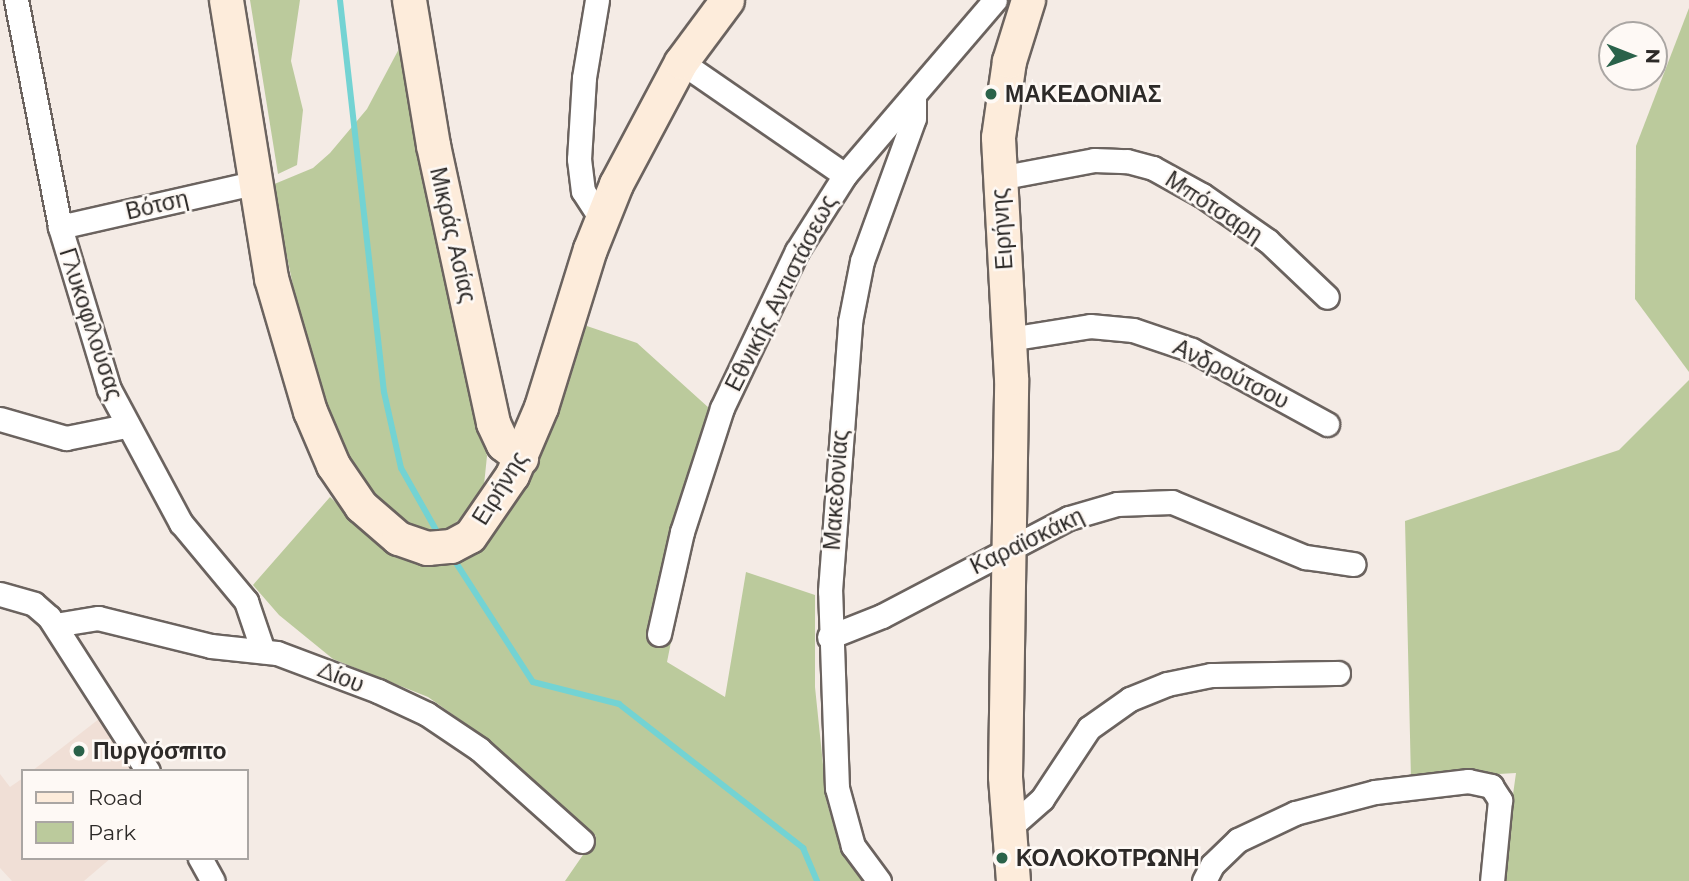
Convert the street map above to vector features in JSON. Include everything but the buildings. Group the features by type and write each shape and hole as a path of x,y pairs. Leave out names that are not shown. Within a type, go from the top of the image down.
{"street":[{"name":"Γλυκοφιλούσας","path":"16,0 60,227 98,359 126,426 181,523 246,601 263,651"},
{"name":"Ειρήνης","path":"226,0 253,183 282,325 330,459 369,515 398,538 439,547 473,532 521,458 601,219 637,139 681,62 727,0"},
{"name":"Μικράς Ασίας","path":"409,0 430,135 493,423 503,444 521,458"},
{"path":"597,0 585,65 579,159 583,191 601,219"},
{"name":"Εθνικής Αντιστάσεως","path":"659,634 682,532 722,408 797,251 845,175 914,98 995,0"},
{"name":"Ειρήνης","path":"1013,881 1007,831 1009,338 999,178 1002,96 1028,0"},
{"path":"681,62 845,175"},
{"name":"Μακεδονίας","path":"879,881 858,857 841,808 829,637 850,322 862,261 914,118 914,98"},
{"name":"Μπότσαρη","path":"999,178 1094,160 1127,161 1153,169 1260,235 1327,298"},
{"name":"Βότση","path":"60,227 253,183"},
{"name":"Ανδρούτσου","path":"1009,338 1090,326 1140,332 1202,355 1326,424"},
{"path":"0,419 66,438 126,426"},
{"name":"Καραϊσκάκη","path":"829,637 883,616 1010,548 1090,510 1160,500 1189,507 1312,559 1353,564"},
{"path":"0,594 34,604 55,625 147,769"},
{"name":"Δίου","path":"55,625 98,618 211,646 263,651 320,668 427,714 479,749 582,841"},
{"path":"1007,831 1042,799 1089,728 1130,699 1167,684 1211,675 1338,673"},
{"path":"1204,881 1212,865 1238,840 1309,808 1375,792 1446,782 1482,782 1495,790 1501,809 1492,881"}],"shaded area":[{"path":"99,719 131,769 35,769"},
{"path":"0,774 10,787 21,779 21,860 109,860 84,881 12,881 0,868"}],"green space":[{"path":"250,0 300,0 291,61 303,110 297,165 278,174"},
{"path":"1689,8 1689,372 1635,299 1636,146 1657,91 1668,91 1668,63"},
{"path":"401,45 487,456 484,485 469,510 447,531 429,533 392,518 362,483 339,444 309,362 272,185 313,168 330,153 367,109"},
{"path":"578,323 637,343 709,408 662,564 649,638 671,642 667,662 725,697 746,572 815,595 815,687 827,803 839,843 866,881 565,881 596,836 476,731 428,697 333,659 279,615 253,585 330,497 387,551 414,562 424,563 498,524 520,491"},
{"path":"1689,380 1689,881 1501,881 1516,773 1411,779 1405,521 1619,450"}],"waterway":[{"path":"340,0 384,392 401,468 440,537"},
{"path":"451,555 533,682 619,704 803,848 817,881"}],"place":[{"name":"ΜΑΚΕΔΟΝΙΑΣ","path":"991,94"},
{"name":"Πυργόσπιτο","path":"79,751"},
{"name":"ΚΟΛΟΚΟΤΡΩΝΗ","path":"1002,858"}]}
